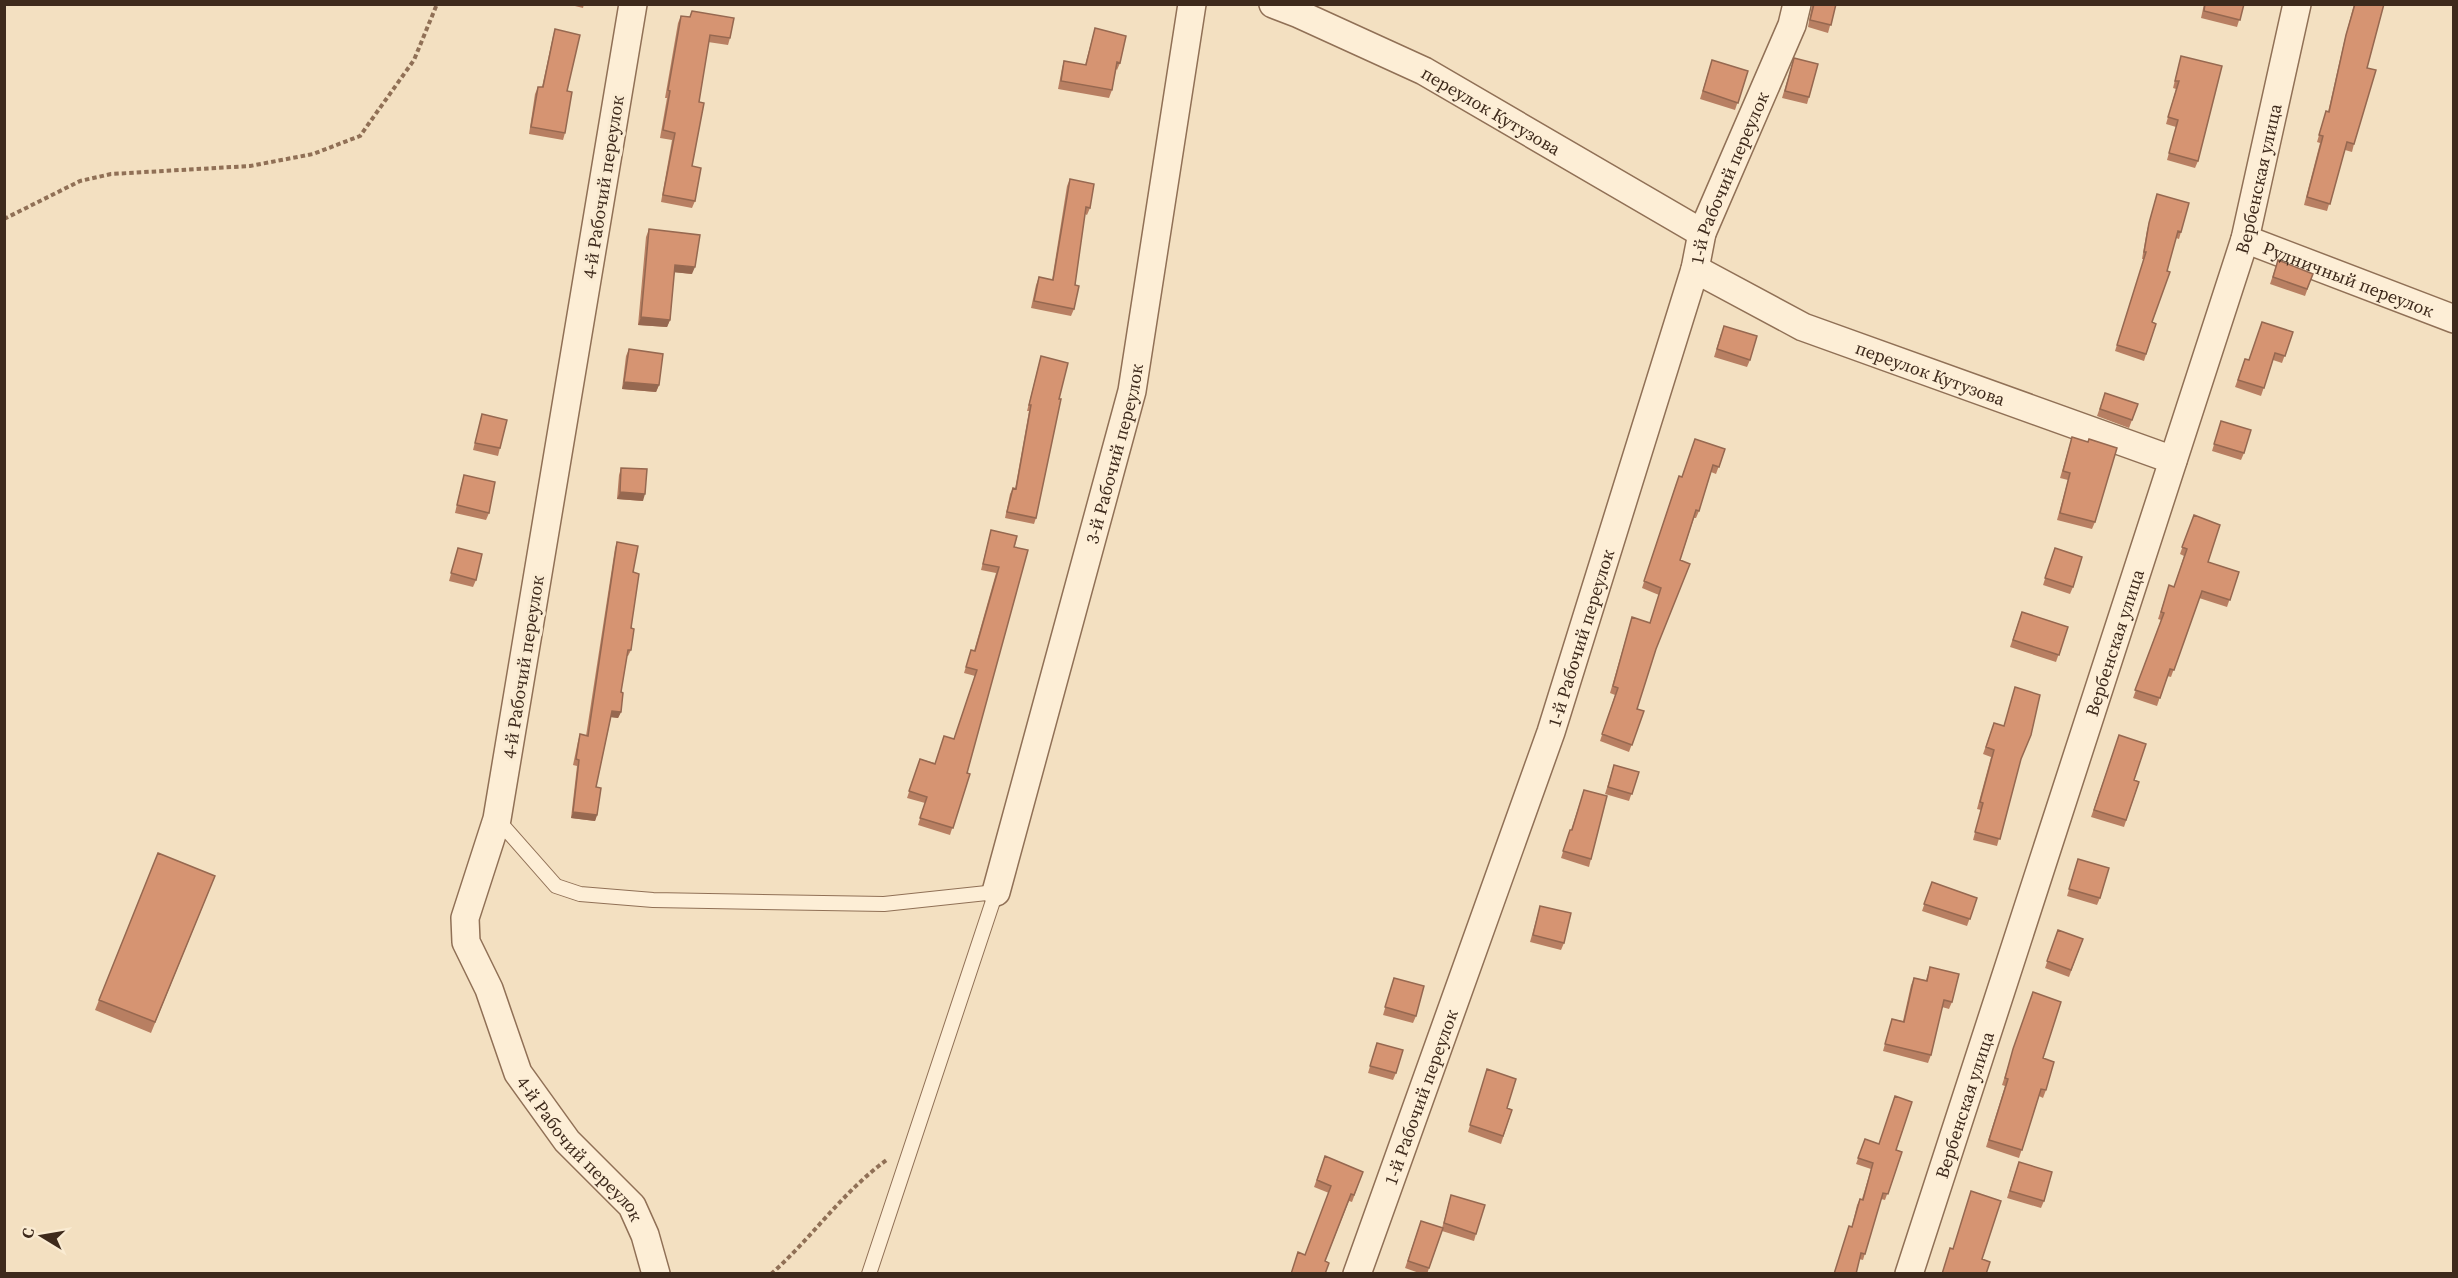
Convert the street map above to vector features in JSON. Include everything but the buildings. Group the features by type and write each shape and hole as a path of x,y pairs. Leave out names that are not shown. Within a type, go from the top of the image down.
{"street":[{"name":"4-й Рабочий переулок","path":"633,4 497,819 465,918 466,942 489,989 518,1073 567,1141 632,1206 645,1235 656,1274"},
{"name":"3-й Рабочий переулок","path":"996,892 1132,390 1192,4"},
{"name":"переулок Кутузова","path":"1273,4 1424,71 1702,233"},
{"name":"1-й Рабочий переулок","path":"1357,1274 1551,732 1695,269 1702,233 1792,24 1797,4"},
{"name":"Вербенская улица","path":"1909,1274 2245,240 2296,4"},
{"name":"Рудничный переулок","path":"2245,240 2454,319"},
{"name":"переулок Кутузова","path":"1695,269 1803,327 2173,460"}],"lane":[{"path":"497,819 556,886 580,894 653,900 884,904 996,892 868,1274"}],"path":[{"path":"4,219 80,181 111,174 250,166 313,154 360,136 414,60 437,4"},
{"path":"771,1274 801,1248 863,1177 913,1142"}]}
